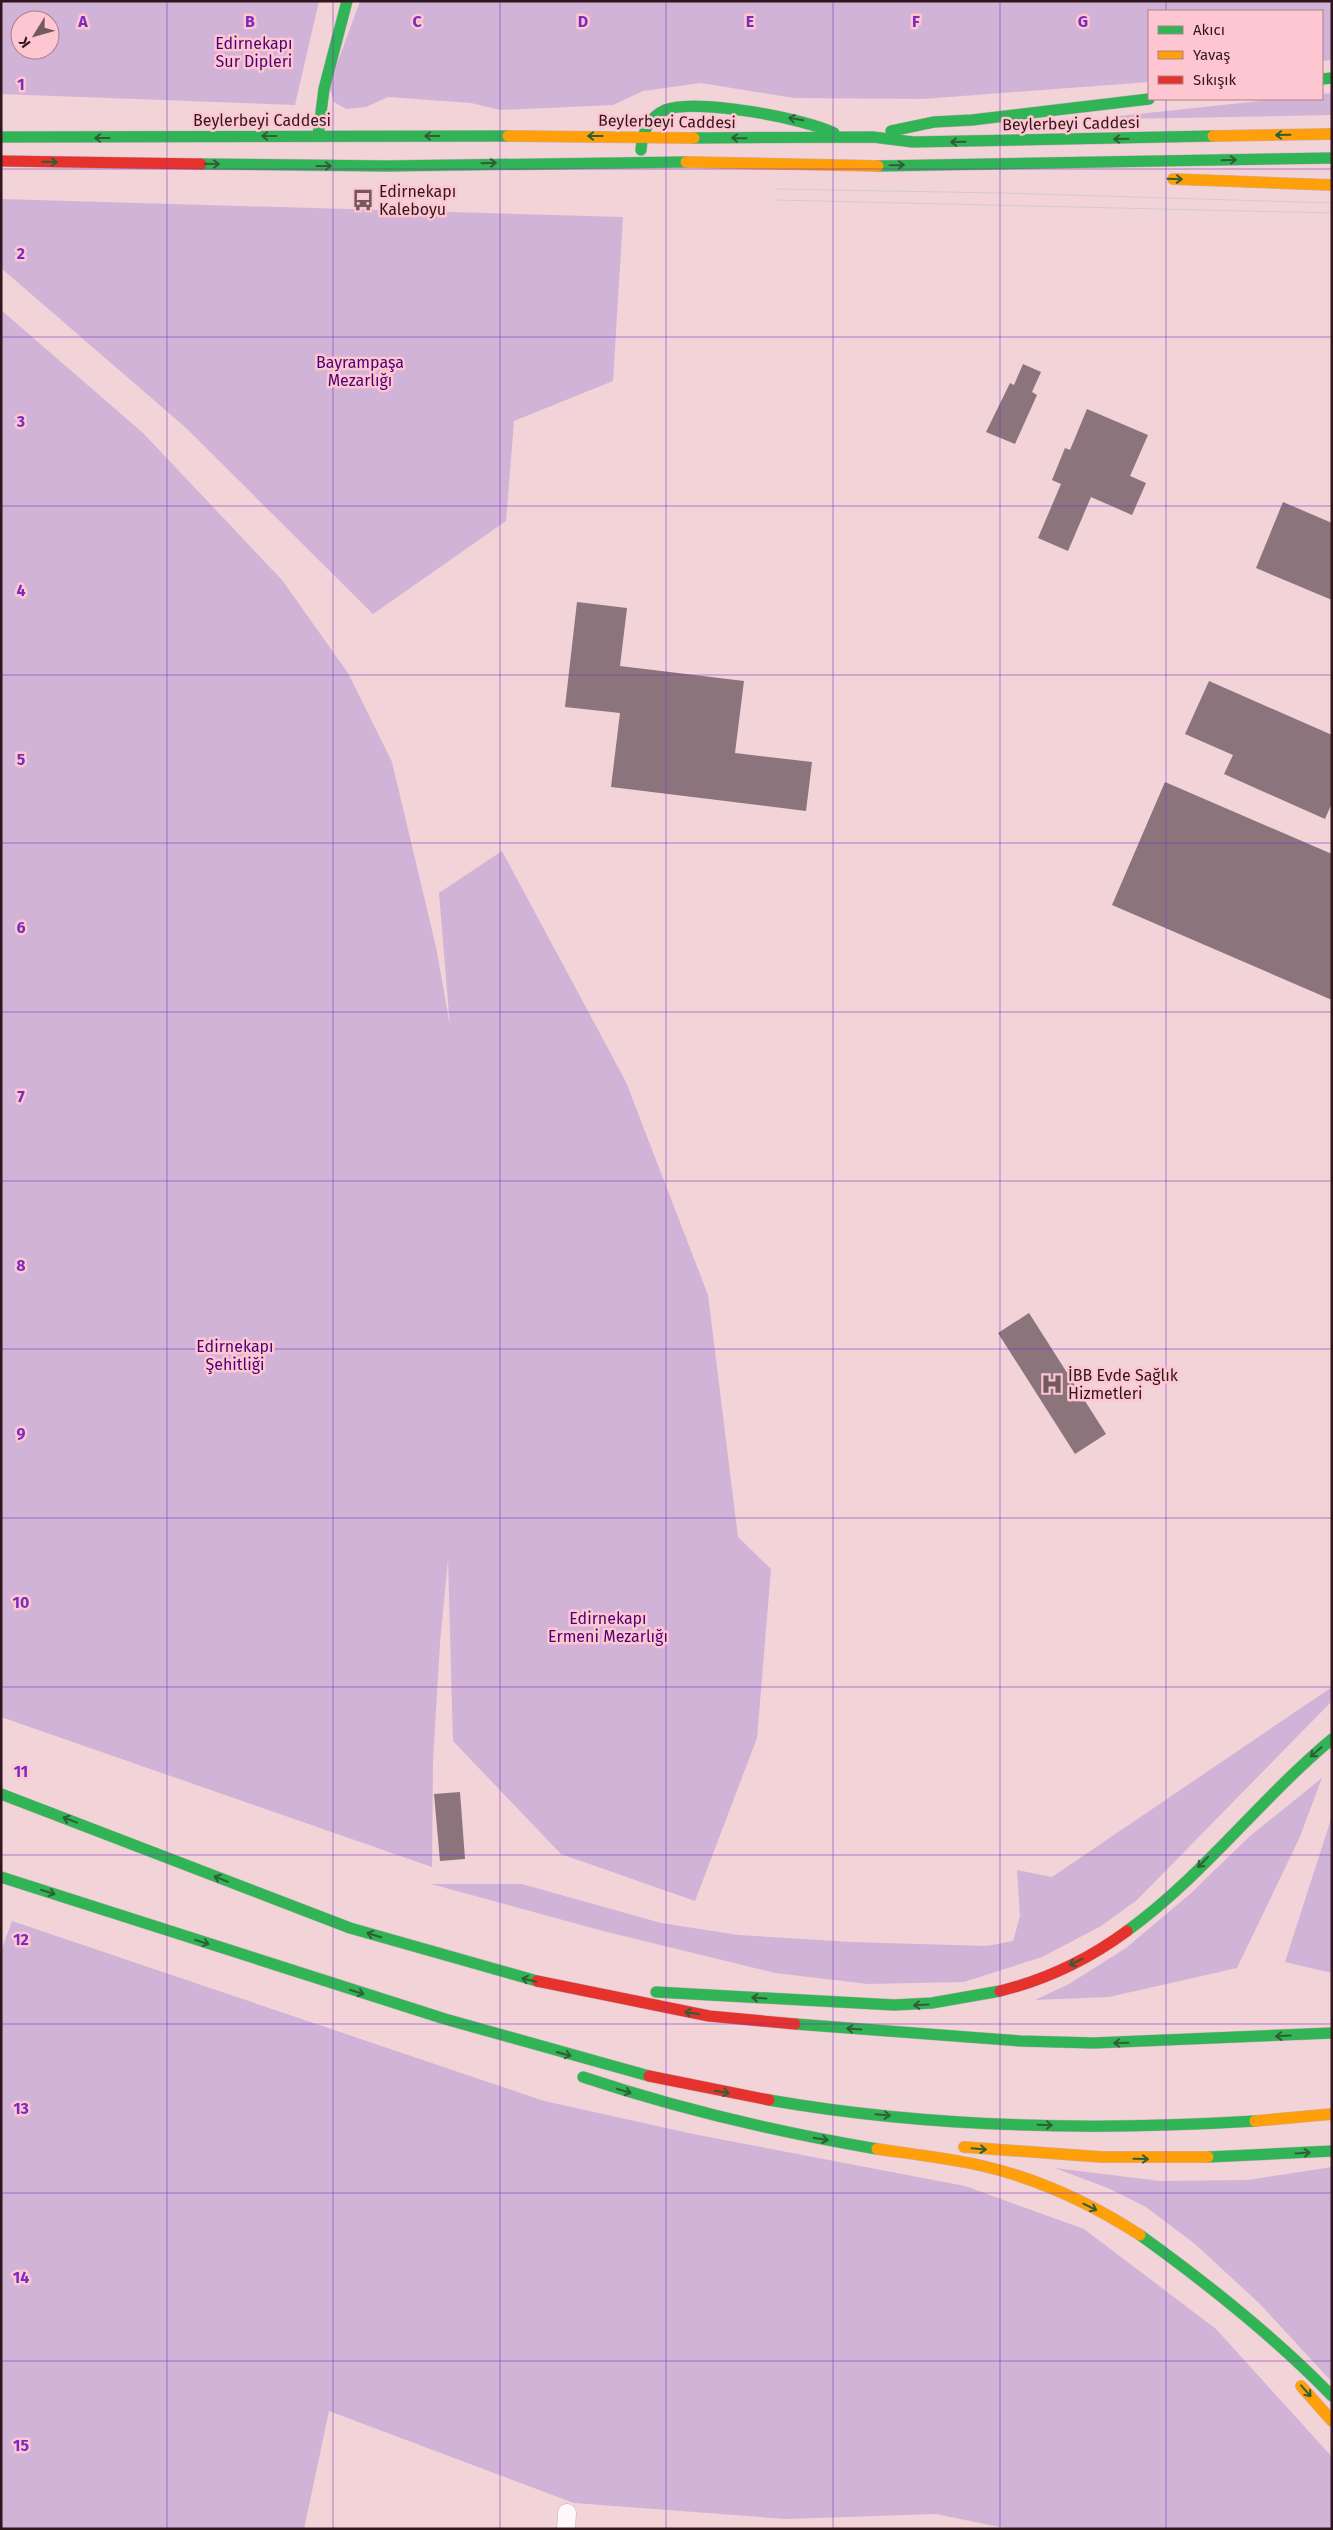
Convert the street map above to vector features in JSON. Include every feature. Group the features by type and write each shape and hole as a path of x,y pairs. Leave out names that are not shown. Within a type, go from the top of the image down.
{"main road":[{"path":"318,136 324,89 347,1"},
{"path":"873,137 934,122 972,120 1148,99"},
{"path":"642,161 643,136 646,126 653,118 673,108 802,120 827,127 840,137"},
{"path":"96,125 115,126 150,136"},
{"name":"Beylerbeyi Caddesi","path":"1,137 643,136 805,139 873,137 912,142 1332,134"},
{"path":"643,136 663,162"},
{"path":"1,161 258,165 642,161 849,166 1332,158"},
{"path":"1023,163 1070,174 1087,174"},
{"path":"223,177 258,165"},
{"path":"1158,178 1332,185"},
{"path":"577,1992 666,1992 857,2005 905,2005 938,2004 1023,1984 1072,1964 1121,1937 1169,1897 1300,1766 1332,1739"},
{"path":"1,1794 350,1928 513,1976 577,1992 708,2016 1020,2041 1152,2042 1332,2033"},
{"path":"1,1877 372,1997 517,2041 620,2070 705,2089 858,2113 915,2118 1088,2127 1217,2124 1332,2114"},
{"path":"517,2041 548,2060"},
{"path":"572,2072 647,2098 812,2138 983,2166 1046,2185 1105,2214 1139,2234 1182,2264 1213,2292 1276,2341 1332,2396"},
{"path":"722,2116 864,2134"},
{"path":"954,2146 1040,2154 1176,2160 1332,2151"},
{"path":"1213,2292 1283,2366"},
{"path":"1296,2380 1332,2421"}],"green space":[{"name":"Edirnekapı Sur Dipleri","path":"1,1 319,1 295,105 1,94"},
{"path":"360,1 1332,1 1332,60 1323,61 1323,10 1148,10 1148,82 923,99 794,98 701,83 643,91 613,105 500,110 471,103 388,97 366,107 346,109 334,102 329,86"},
{"path":"1332,93 1332,115 1119,119 1119,116 1270,100 1323,100 1323,94"},
{"name":"Bayrampaşa Mezarlığı","path":"1,199 623,217 613,381 514,421 506,521 373,614 185,427 1,268"},
{"name":"Edirnekapı Şehitliği","path":"1,310 143,433 282,580 348,673 392,762 436,947 450,1026 439,893 502,851 626,1082 708,1295 738,1537 771,1569 757,1738 695,1901 561,1854 453,1741 448,1559 440,1643 433,1761 432,1867 1,1717"},
{"path":"1332,1687 1332,1701 1137,1900 1101,1926 1042,1957 964,1982 868,1984 775,1973 603,1931 431,1884 522,1884 661,1923 738,1935 851,1942 987,1946 1013,1941 1020,1916 1017,1870 1052,1877"},
{"path":"1322,1778 1299,1839 1237,1968 1109,1997 1035,2000 1069,1984 1126,1948 1190,1894 1250,1836"},
{"path":"1332,1816 1332,1973 1285,1962"},
{"path":"12,1921 544,2101 698,2135 965,2186 1084,2229 1216,2329 1332,2457 1332,2529 1009,2529 936,2514 786,2519 574,2503 329,2411 304,2529 1,2529 1,1951"},
{"path":"1332,2167 1332,2382 1259,2303 1195,2244 1146,2207 1110,2189 1055,2168 1160,2181 1248,2180"}],"building":[{"path":"1023,364 1041,372 1032,392 1037,395 1015,444 986,432 1010,383 1014,385"},
{"path":"1087,409 1148,435 1130,476 1146,483 1132,515 1091,497 1068,551 1038,538 1061,484 1052,480 1065,448 1070,450"},
{"path":"1283,502 1332,523 1332,600 1256,568"},
{"path":"577,602 627,608 620,666 744,681 735,753 812,762 806,811 611,787 620,713 565,707"},
{"path":"1209,681 1332,735 1332,803 1325,819 1224,774 1233,755 1185,734"},
{"path":"1165,782 1332,854 1332,1000 1112,905"},
{"name":"İBB Evde Sağlık Hizmetleri","path":"1029,1313 1106,1434 1075,1454 998,1333"},
{"path":"460,1792 465,1859 440,1861 434,1794"}],"tram line":[{"path":"775,189 1002,193 1332,203"},
{"path":"774,200 1332,213"}],"traffic: fast":[{"path":"318,136 324,89 347,1"},
{"path":"1323,79 1332,78"},
{"path":"891,131 934,122 972,120 1148,99"},
{"path":"641,150 647,126 651,121 665,110 680,107 701,106 750,111 799,121 834,133"},
{"path":"1,137 508,136"},
{"path":"694,138 873,137 913,142 1213,136"},
{"path":"878,166 1332,158"},
{"path":"201,164 387,166 686,162"},
{"path":"1127,1931 1181,1886 1280,1787 1332,1739"},
{"path":"1,1794 350,1928 537,1981"},
{"path":"1,1877 445,2019 649,2076"},
{"path":"656,1992 894,2005 932,2003 1000,1991"},
{"path":"795,2024 1020,2041 1094,2043 1332,2033"},
{"path":"583,2077 619,2089 729,2119 877,2149"},
{"path":"769,2100 890,2116 950,2122 1011,2125 1133,2126 1255,2121"},
{"path":"1208,2157 1332,2151"},
{"path":"1140,2235 1240,2311 1287,2352 1332,2396"}],"traffic: slow":[{"path":"1213,136 1332,134"},
{"path":"508,136 694,138"},
{"path":"686,162 878,166"},
{"path":"1173,179 1332,185"},
{"path":"1255,2121 1332,2114"},
{"path":"964,2147 1102,2157 1208,2157"},
{"path":"877,2149 930,2156 1004,2171 1065,2194 1103,2213 1140,2235"},
{"path":"1301,2386 1332,2421"}],"traffic: jam":[{"path":"1,161 201,164"},
{"path":"1000,1991 1050,1975 1097,1951 1127,1931"},
{"path":"537,1981 709,2016 795,2024"},
{"path":"649,2076 769,2100"}],"place":[{"name":"Edirnekapı Kaleboyu","path":"363,200"},
{"name":"İBB Evde Sağlık Hizmetleri","path":"1052,1384"}],"park label":[{"name":"Edirnekapı Ermeni Mezarlığı","path":"608,1627"}]}
